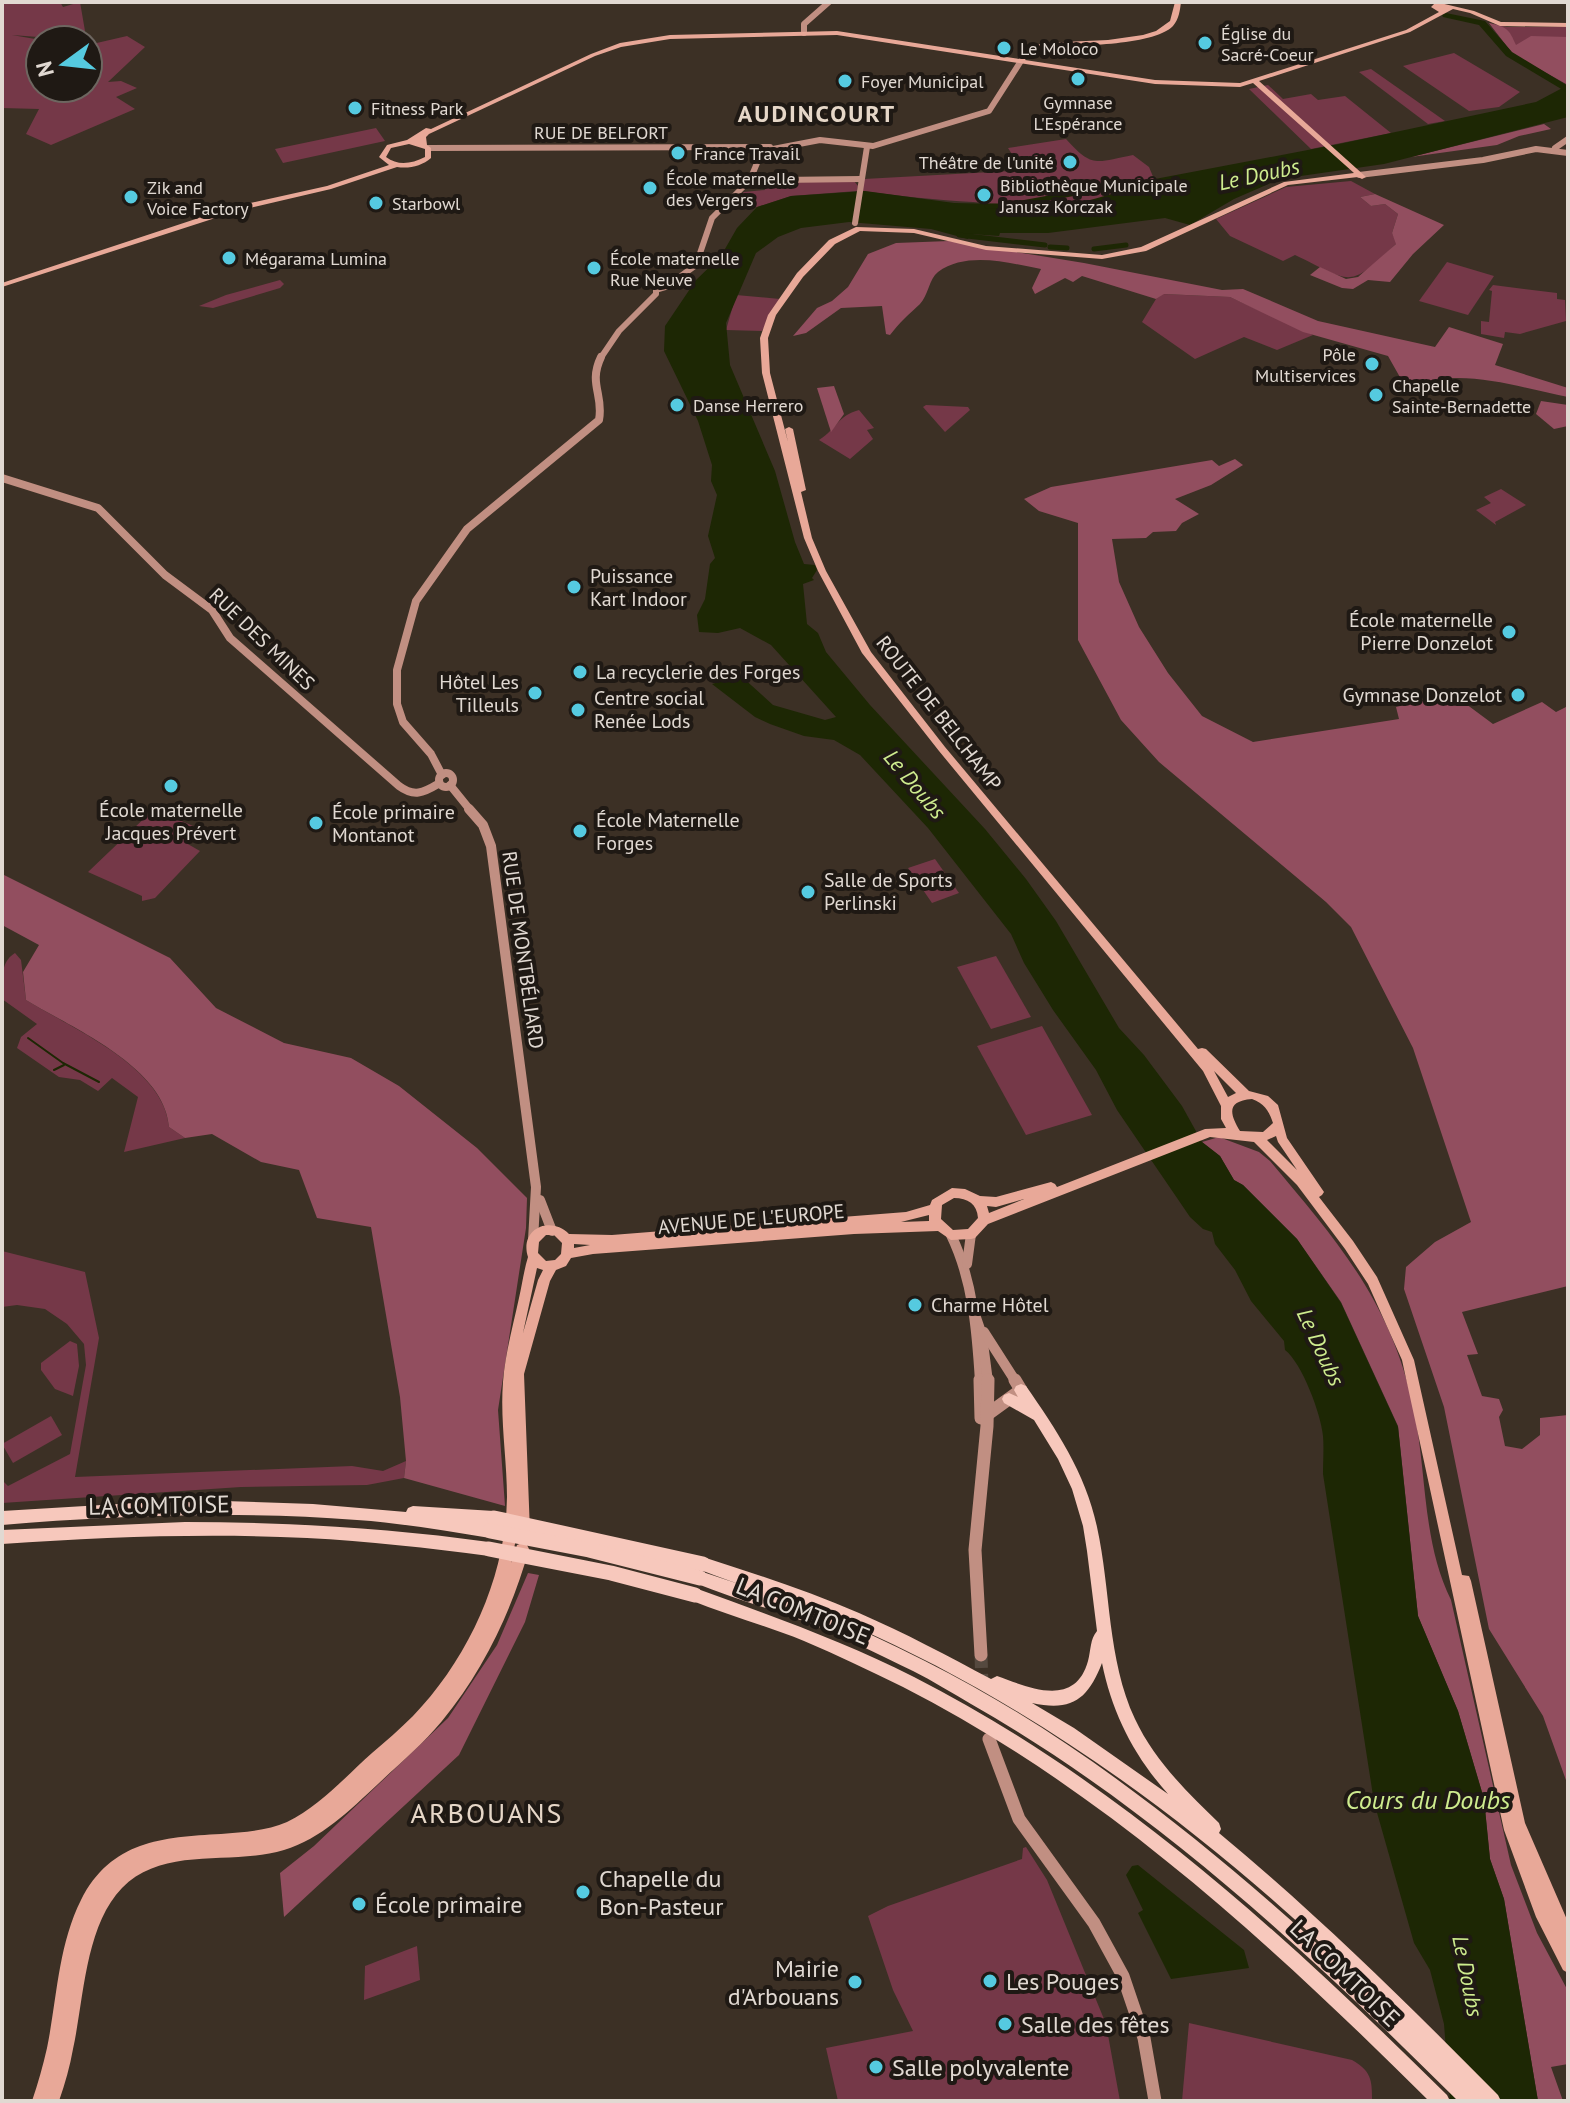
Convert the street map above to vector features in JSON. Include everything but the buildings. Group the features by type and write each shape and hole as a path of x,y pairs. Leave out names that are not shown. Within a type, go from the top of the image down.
{"highway":[{"path":"1015,1390 1064,1458 1084,1501 1094,1544 1102,1622 1116,1692 1141,1746 1172,1789 1263,1880"},
{"name":"LA COMTOISE","path":"2,1518 173,1508 362,1513 492,1525 589,1550 702,1571 828,1607 977,1678 1102,1756 1182,1814 1263,1880 1414,2033 1470,2101"},
{"name":"LA COMTOISE","path":"2,1537 145,1528 268,1528 369,1534 489,1549 611,1573 695,1595 779,1624 880,1668 981,1721 1139,1826 1270,1935 1441,2101"},
{"name":"LA COMTOISE","path":"702,1571 876,1645 953,1684 1058,1746 1152,1812 1239,1881 1492,2101"},
{"path":"977,1678 1038,1698 1055,1699 1072,1694 1085,1685 1095,1667 1102,1622"}],"main road":[{"path":"1027,58 1042,45 1154,33 1172,23 1178,2"},
{"path":"1027,58 1163,83 1232,86 1366,46 1427,22 1444,6 1464,9 1500,24 1568,25"},
{"path":"427,149 423,137 433,130 620,45 670,37 764,32"},
{"path":"384,160 382,152 389,146 409,142 439,124 606,47 669,34 804,32 855,34 1164,80 1255,81 1358,174"},
{"path":"409,142 427,149"},
{"path":"2,282 235,209 329,188 396,165 416,164 427,149"},
{"path":"384,160 396,165"},
{"path":"2,282 233,205 348,178 370,170 384,160"},
{"path":"857,226 926,233 986,248 1102,257 1143,249 1267,191 1293,183 1358,174"},
{"name":"ROUTE DE BELCHAMP","path":"857,226 839,238 800,275 766,327 763,346 766,373 814,556 867,653 1207,1068 1225,1109"},
{"path":"827,252 851,237 882,228"},
{"name":"ROUTE DE BELCHAMP","path":"827,252 803,276 780,308 768,338 771,368 798,462 806,519 826,573 891,681 1190,1039 1245,1094"},
{"path":"1208,1130 1233,1097 1245,1094 1270,1102 1277,1111 1282,1139 1382,1285 1411,1347 1518,1823 1568,1940"},
{"path":"1225,1109 1235,1132"},
{"path":"1137,1159 1015,1198 986,1204 965,1194 952,1193 940,1199 934,1209 938,1226 951,1235 971,1234 984,1220 1137,1159 1208,1130 1258,1138 1267,1136 1279,1124"},
{"path":"1258,1138 1301,1182 1349,1245 1373,1281 1408,1360 1511,1830 1541,1912 1568,1965"},
{"path":"978,1201 983,1207 984,1220"},
{"name":"AVENUE DE L'EUROPE","path":"568,1239 612,1240 906,1217 934,1209"},
{"name":"AVENUE DE L'EUROPE","path":"568,1254 593,1249 854,1229 938,1226"},
{"path":"40,2101 58,2042 79,1923 89,1897 103,1878 121,1861 136,1853 172,1843 260,1837 309,1818 429,1708 468,1651 496,1594 510,1550 513,1506 509,1378 533,1259 530,1249 533,1240 552,1231 568,1239 568,1254 553,1265 544,1280 518,1374 517,1408 524,1509 521,1551 506,1597 479,1651 437,1716 335,1813 312,1830 284,1843 233,1852 206,1851 155,1858 117,1882 96,1912 87,1938 69,2040 51,2101"},
{"path":"533,1259 553,1265"},
{"path":"528,1286 539,1299"}],"street":[{"path":"804,32 804,24 829,2"},
{"path":"440,779 431,754 408,730 397,707 397,670 416,601 467,529 595,425 602,415 602,408 595,375 608,345 624,324 656,294 656,290 666,287 696,265 712,218 750,183 757,147 820,140 867,147 989,111 1027,58"},
{"path":"1555,148 1568,139"},
{"name":"RUE DE BELFORT","path":"427,149 757,147"},
{"path":"857,226 867,147"},
{"path":"1358,174 1484,159 1527,149 1555,148 1568,153"},
{"path":"750,183 861,179"},
{"name":"ROUTE DE BELCHAMP","path":"827,252 857,226"},
{"name":"RUE DES MINES","path":"2,476 90,503 104,513 166,576 212,610 230,638 407,792 421,794 440,779"},
{"name":"RUE DE MONTBÉLIARD","path":"440,779 455,777 450,785 488,836 536,1187"},
{"path":"536,1187 552,1231"},
{"path":"533,1240 536,1187"},
{"path":"966,1274 971,1234"},
{"path":"951,1235 959,1248 966,1274 985,1385 975,1553 981,1655"},
{"path":"972,1306 1015,1390"},
{"path":"978,1321 988,1414 983,1448"},
{"path":"985,1385 1002,1377 1015,1390"},
{"path":"985,1385 1015,1390"},
{"path":"988,1414 1015,1390"},
{"path":"989,1739 1000,1777 1021,1822 1103,1937 1121,1970 1132,1999 1155,2101"}],"shaded area":[{"path":"2,2 60,2 63,7 80,2 84,24 24,24 24,36 12,35 24,37 24,104 104,104 104,41 127,36 145,47 108,82 121,81 137,88 116,97 135,109 51,145 26,134 39,109 2,108"},
{"path":"1489,23 1507,27 1568,27 1568,85 1513,54"},
{"path":"1489,23 1507,30 1516,45 1531,36 1568,37 1568,85 1513,54"},
{"path":"1454,53 1520,92 1499,107 1469,111 1403,66"},
{"path":"1371,69 1445,121 1428,124 1359,72"},
{"path":"1268,85 1283,99 1311,94 1318,100 1345,96 1391,133 1311,149 1249,89"},
{"path":"1544,124 1551,129 1497,145 1411,157"},
{"path":"376,128 385,141 283,163 275,149"},
{"path":"1066,139 1083,155 1096,161 1133,155 1149,167 1154,179 1090,201 1022,211 979,203 862,191 864,179 1010,171 1006,161 1015,159 1008,148"},
{"path":"854,181 857,191 791,196 757,207 730,203 744,192 765,190 763,183"},
{"path":"1351,181 1375,194 1360,197 1371,206 1385,204 1398,214 1392,233 1397,243 1358,275 1340,276 1295,255 1283,261 1230,236 1216,219 1286,187"},
{"path":"1375,194 1444,225 1413,254 1390,282 1368,280 1353,289 1342,288 1310,275 1320,267 1346,279 1358,277 1396,244 1392,233 1398,214 1385,204 1371,206 1360,197"},
{"path":"949,241 1222,290 1243,289 1318,321 1435,347 1449,327 1503,344 1495,365 1568,388 1568,397 1468,378 1428,381 1409,387 1388,356 1303,332 1230,297 1164,294 1156,299 1082,276 1073,282 1065,278 1035,294 1032,288 1041,269 988,260 962,262 938,272 923,301 890,335 886,334 882,306 841,308 806,333 793,336 817,308 832,301 848,287 868,254 896,243"},
{"path":"1447,262 1494,276 1468,315 1419,301"},
{"path":"280,280 284,284 280,288 213,308 199,306 226,295"},
{"path":"1493,285 1557,293 1557,299 1565,300 1566,321 1520,334 1505,332 1504,338 1481,334 1481,321 1489,322 1492,291 1489,290"},
{"path":"1163,294 1230,297 1313,335 1277,350 1244,337 1195,359 1142,322 1156,299"},
{"path":"736,295 780,299 762,331 726,330"},
{"path":"834,386 844,414 831,432 817,388"},
{"path":"1541,401 1568,405 1568,426 1554,429 1536,414"},
{"path":"923,407 968,407 970,410 945,432"},
{"path":"859,410 874,428 867,430 873,439 850,459 819,440 846,416"},
{"path":"1235,459 1243,465 1211,485 1175,499 1199,514 1182,523 1176,531 1153,532 1146,538 1112,539 1119,582 1139,627 1168,673 1202,716 1253,742 1399,719 1396,707 1420,701 1462,701 1493,724 1542,702 1556,712 1568,706 1568,1286 1462,1312 1478,1354 1467,1355 1482,1396 1499,1399 1503,1410 1499,1417 1505,1446 1522,1449 1540,1435 1540,1418 1568,1415 1568,1795 1567,1783 1543,1716 1489,1629 1444,1407 1404,1289 1406,1267 1435,1242 1471,1222 1413,1048 1351,927 1326,902 1159,762 1121,720 1078,640 1078,523 1039,511 1024,499 1051,487 1212,460 1219,466"},
{"path":"1501,489 1526,505 1495,522 1496,525 1476,510 1491,503 1484,497"},
{"path":"154,809 200,829 186,843 200,851 155,898 142,901 142,896 88,872"},
{"path":"935,859 959,893 932,903 908,868"},
{"path":"2,874 170,958 216,1008 284,1043 351,1058 399,1086 477,1148 527,1198 526,1228 498,1410 505,1506 404,1478 406,1461 400,1397 371,1227 317,1218 299,1170 261,1162 212,1134 185,1138 169,1127 164,1105 134,1068 90,1037 26,1000 23,972 39,945 2,925"},
{"path":"15,953 21,960 26,1000 91,1037 134,1068 151,1086 163,1106 169,1127 185,1138 124,1152 138,1097 112,1078 98,1091 80,1080 59,1077 17,1048 21,1037 37,1024 2,999 4,967"},
{"path":"996,956 1031,1017 991,1029 957,967"},
{"path":"1042,1026 1092,1115 1026,1135 977,1046"},
{"path":"1219,1137 1259,1152 1270,1161 1340,1247 1377,1306 1392,1337 1414,1410 1435,1554 1451,1600 1511,1865 1537,1933 1568,1991 1568,2064 1551,2067 1563,2101 1538,2101 1504,1899 1490,1859 1484,1799 1458,1711 1418,1616 1398,1426 1341,1302 1297,1239 1243,1185 1234,1180 1220,1156 1202,1142"},
{"path":"2,1251 85,1272 99,1338 75,1477 352,1466 383,1471 406,1461 404,1478 367,1485 241,1487 2,1503 2,1480 8,1486 70,1454 86,1365 84,1344 67,1324 45,1309 17,1305 2,1307"},
{"path":"70,1341 77,1344 79,1366 73,1396 55,1389 41,1370 41,1363"},
{"path":"51,1416 62,1435 13,1463 2,1444"},
{"path":"528,1573 539,1575 525,1622 459,1755 284,1917 280,1873 314,1846 448,1718 497,1645"},
{"name":"Les Pouges","path":"1026,1847 1047,1880 1106,2024 1120,2101 838,2101 826,2048 913,2031 893,1990 868,1916 888,1906 1022,1859 1023,1848"},
{"path":"417,1946 420,1980 364,2000 365,1966"},
{"path":"1189,2023 1352,2060 1369,2076 1372,2101 1182,2101"}],"water":[{"name":"Cours du Doubs","path":"1568,85 1568,117 1384,164 1280,179 1234,199 1190,225 1165,218 1048,233 970,234 968,239 931,229 849,222 801,228 778,237 756,253 726,323 730,365 775,471 795,542 804,564 815,565 817,570 812,578 814,580 803,584 807,624 818,633 826,652 870,705 985,829 1026,879 1056,921 1119,1028 1144,1055 1182,1106 1202,1142 1220,1156 1234,1180 1243,1185 1297,1239 1341,1303 1398,1427 1418,1616 1458,1711 1484,1799 1490,1859 1504,1899 1538,2101 1450,2101 1444,2024 1430,1970 1414,1943 1374,1802 1323,1474 1323,1436 1310,1390 1298,1366 1285,1350 1284,1341 1251,1301 1235,1270 1215,1244 1212,1232 1203,1229 1190,1217 1117,1110 1096,1070 1024,963 1011,934 928,828 860,755 834,740 804,736 755,717 712,684 719,682 709,674 731,667 773,705 825,720 836,717 771,645 740,628 718,633 699,632 697,615 705,599 710,564 715,558 708,536 717,495 711,481 712,465 698,421 664,351 665,326 696,280 721,256 737,228 757,207 791,196 865,191 954,203 997,204 998,209 1038,209 1098,198 1155,179 1536,102"},
{"path":"1138,1865 1244,1950 1249,1968 1171,1979 1138,1913 1143,1910 1126,1875 1132,1866"}],"waterway":[{"path":"1446,15 1482,23 1509,54 1568,90"},
{"path":"987,206 1005,206 1131,183 1151,185"},
{"path":"959,235 1045,245"},
{"path":"1094,249 1126,245"},
{"path":"1050,247 1067,248"},
{"path":"28,1038 63,1063 99,1082"},
{"path":"54,1070 64,1065"}],"tunnel":[{"path":"981,1655 982,1685"}],"place":[{"name":"Église du Sacré-Coeur","path":"1205,43"},
{"name":"Le Moloco","path":"1004,48"},
{"name":"Gymnase L'Espérance","path":"1078,79"},
{"name":"Foyer Municipal","path":"845,81"},
{"name":"Fitness Park","path":"355,108"},
{"name":"France Travail","path":"678,153"},
{"name":"Théâtre de l'unité","path":"1070,162"},
{"name":"École maternelle des Vergers","path":"650,188"},
{"name":"Bibliothèque Municipale Janusz Korczak","path":"984,195"},
{"name":"Zik and Voice Factory","path":"131,197"},
{"name":"Starbowl","path":"376,203"},
{"name":"Mégarama Lumina","path":"229,258"},
{"name":"École maternelle Rue Neuve","path":"594,268"},
{"name":"Pôle Multiservices","path":"1372,364"},
{"name":"Chapelle Sainte-Bernadette","path":"1376,395"},
{"name":"Danse Herrero","path":"677,405"},
{"name":"Puissance Kart Indoor","path":"574,587"},
{"name":"École maternelle Pierre Donzelot","path":"1509,632"},
{"name":"La recyclerie des Forges","path":"580,672"},
{"name":"Hôtel Les Tilleuls","path":"535,693"},
{"name":"Gymnase Donzelot","path":"1518,695"},
{"name":"Centre social Renée Lods","path":"578,710"},
{"name":"École maternelle Jacques Prévert","path":"171,786"},
{"name":"École primaire Montanot","path":"316,823"},
{"name":"École Maternelle Forges","path":"580,831"},
{"name":"Salle de Sports Perlinski","path":"808,892"},
{"name":"Charme Hôtel","path":"915,1305"},
{"name":"Chapelle du Bon-Pasteur","path":"583,1892"},
{"name":"École primaire","path":"359,1904"},
{"name":"Les Pouges","path":"990,1981"},
{"name":"Mairie d'Arbouans","path":"855,1982"},
{"name":"Salle des fêtes","path":"1005,2024"},
{"name":"Salle polyvalente","path":"876,2067"}],"district":[{"name":"AUDINCOURT","path":"817,113"},
{"name":"ARBOUANS","path":"487,1812"}],"water label":[{"name":"Le Doubs","path":"1259,174"},
{"name":"Le Doubs","path":"915,784"},
{"name":"Le Doubs","path":"1321,1347"},
{"name":"Le Doubs","path":"1468,1976"}]}
